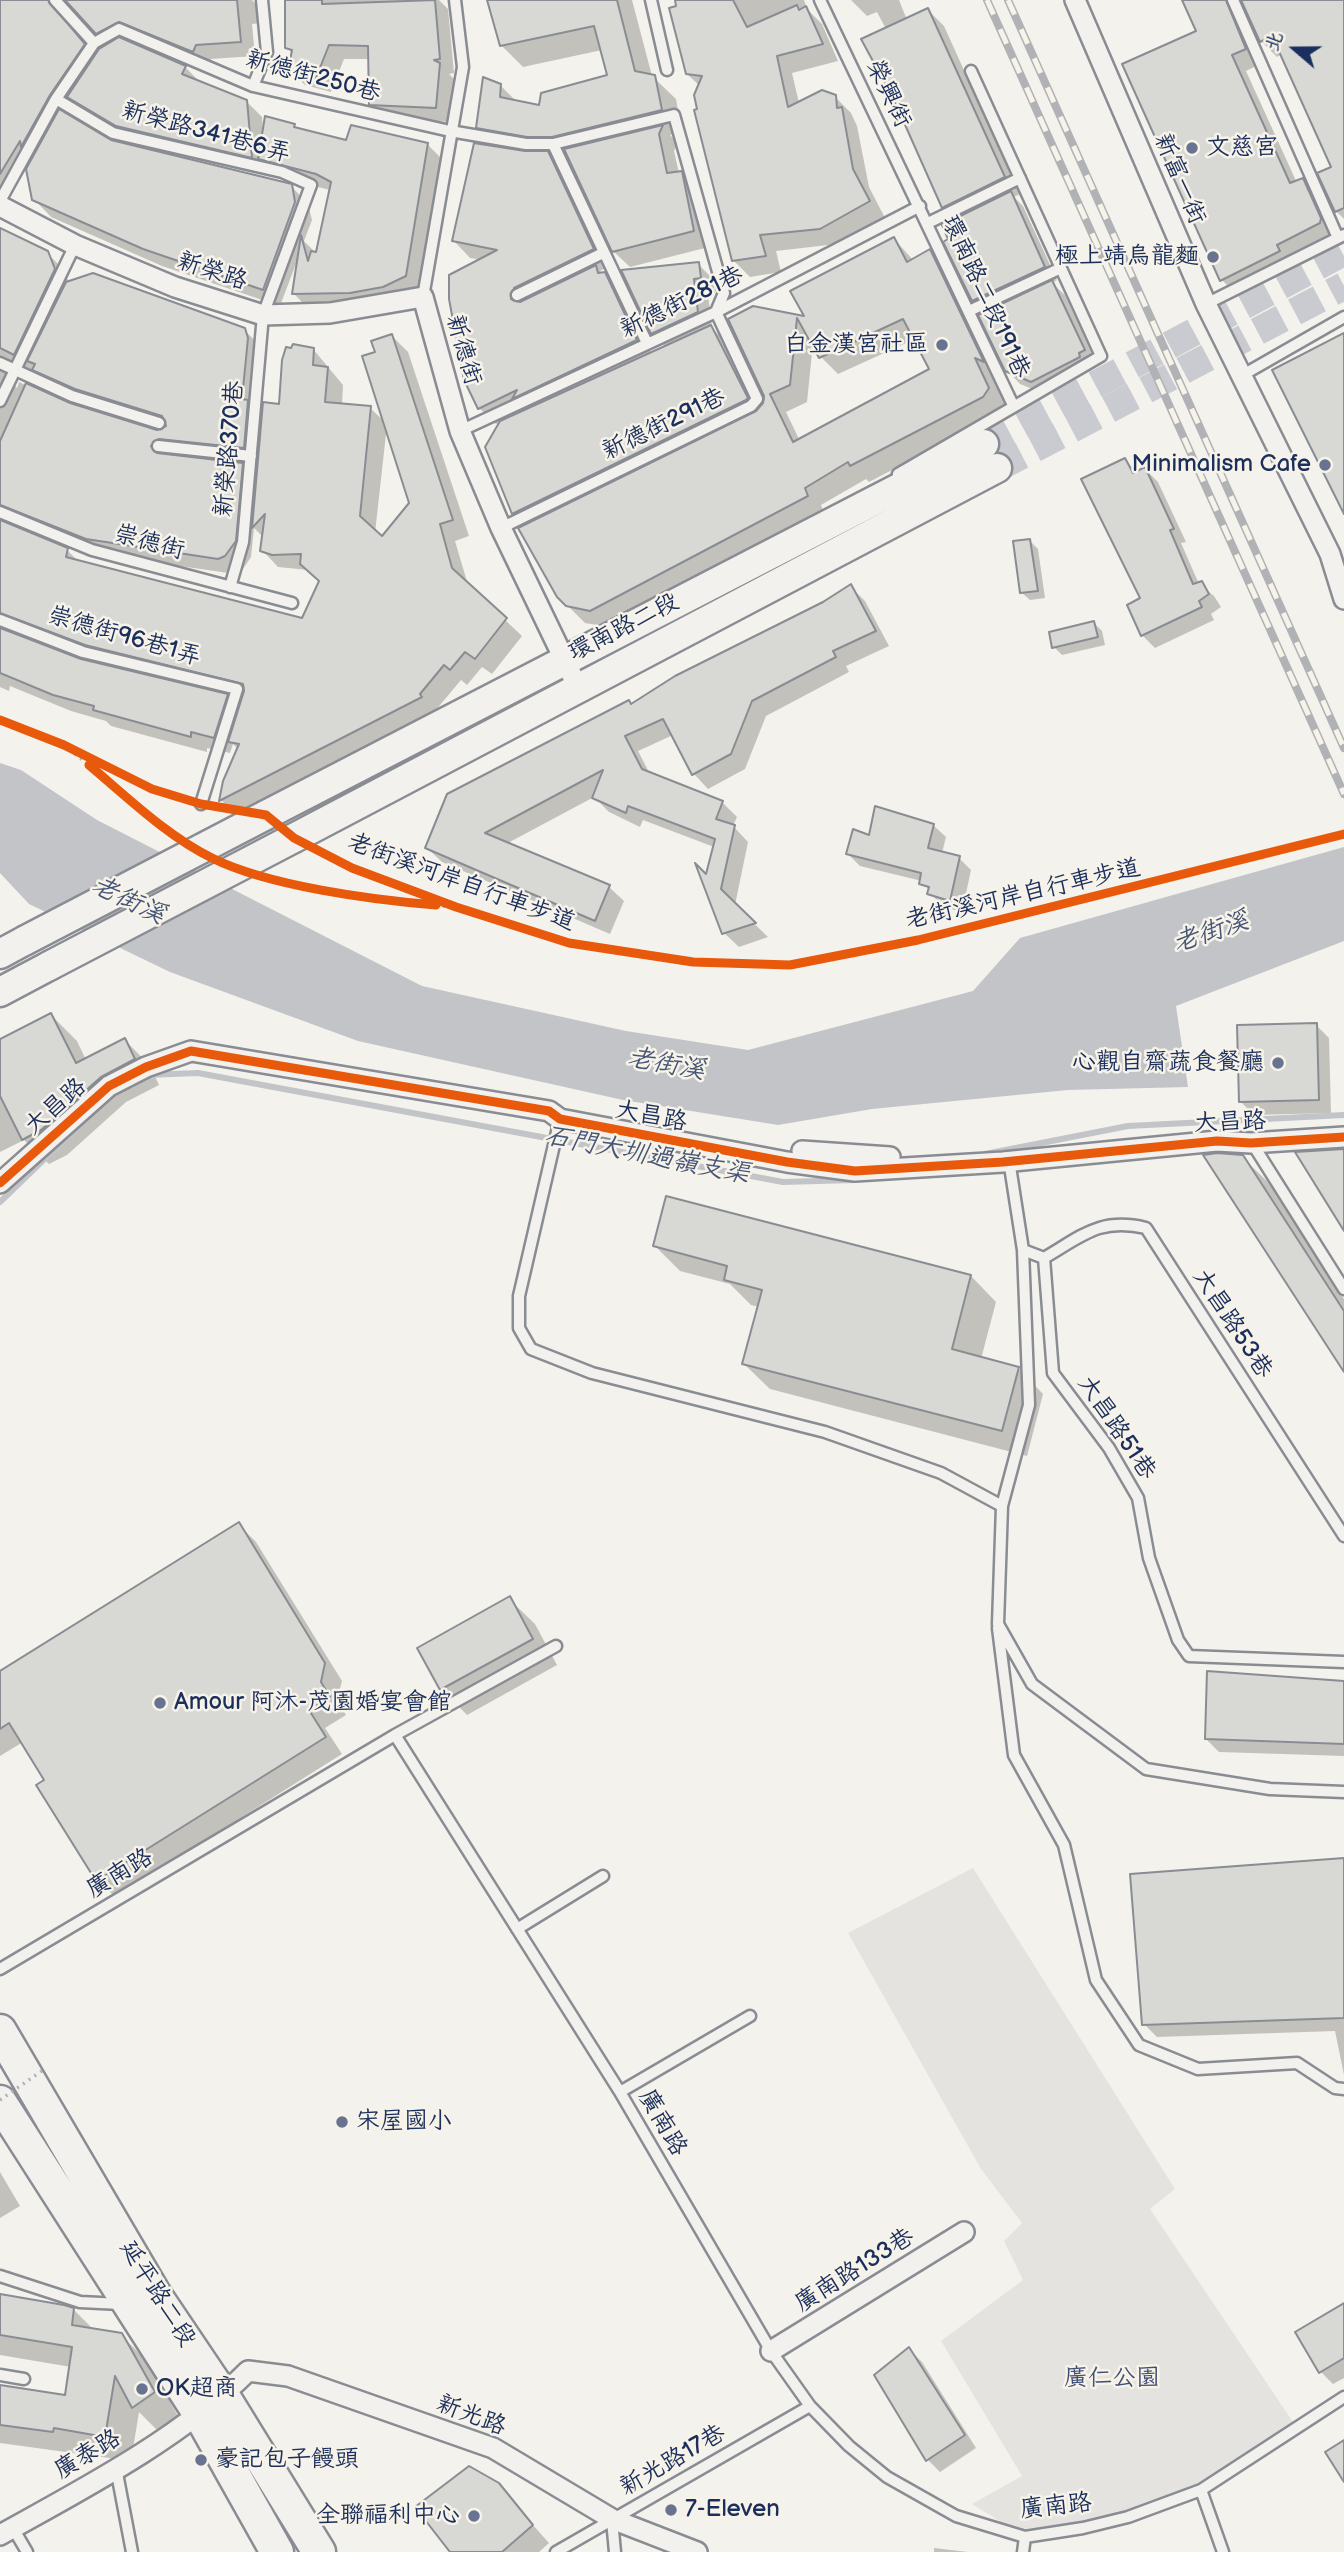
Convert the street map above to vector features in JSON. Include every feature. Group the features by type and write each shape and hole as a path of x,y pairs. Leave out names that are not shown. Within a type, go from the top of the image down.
{"main road":[{"name":"環南路二段","path":"0,992 579,690 846,532 991,456"},
{"name":"環南路二段","path":"12,948 564,658 846,532"},
{"name":"延平路二段","path":"0,2031 141,2299"},
{"name":"延平路二段","path":"0,2101 141,2299 211,2405 319,2552"},
{"name":"延平路二段","path":"211,2405 276,2552"}],"street":[{"name":"新富一街","path":"1075,0 1206,304 1241,376 1337,553 1344,599"},
{"name":"新榮路","path":"0,204 75,246 175,287 263,315 330,313 423,297"},
{"name":"新德街","path":"423,297 460,431 501,528 579,690"},
{"name":"大昌路","path":"0,1183 109,1086 146,1067 191,1051 555,1115 562,1108 811,1152 859,1157 1009,1160 1217,1141 1251,1143 1344,1137"},
{"name":"廣南路133巷","path":"771,2351 964,2232"},
{"name":"新光路","path":"211,2405 248,2371 288,2376 493,2448 612,2519 697,2552"},
{"name":"廣泰路","path":"6,2531 116,2468 211,2405"}],"lane":[{"path":"0,204 55,99 94,43 55,0"},
{"path":"253,86 267,52 262,0"},
{"name":"新德街","path":"423,297 463,67 455,0"},
{"path":"651,0 667,70"},
{"name":"榮興街","path":"820,0 919,206"},
{"path":"1206,304 1341,236 1233,0"},
{"name":"新德街250巷","path":"94,43 119,29 253,86 450,131 526,144 553,144 674,115 724,293 716,312"},
{"path":"846,532 886,480 1101,356 971,71"},
{"name":"新榮路341巷6弄","path":"55,99 113,133 282,172 311,185"},
{"path":"553,144 647,343"},
{"path":"928,223 1020,178"},
{"name":"新榮路370巷","path":"230,587 243,542 263,315 311,185"},
{"name":"環南路二段191巷","path":"919,206 1013,405"},
{"name":"新德街281巷","path":"460,431 716,312 919,206"},
{"path":"0,401 75,246"},
{"path":"517,295 603,253"},
{"path":"969,311 1061,268"},
{"name":"新德街291巷","path":"501,528 751,406 757,399 716,312"},
{"path":"1241,376 1344,317"},
{"path":"0,363 72,396 159,423"},
{"path":"158,446 251,456"},
{"name":"崇德街","path":"0,512 92,550 292,603"},
{"name":"崇德街96巷1弄","path":"0,620 83,652 237,689 201,804"},
{"path":"555,1115 519,1296 519,1328 531,1349 592,1373 825,1432 941,1473 1002,1506"},
{"path":"1251,1143 1344,1289"},
{"path":"1009,1160 1023,1250 1029,1405 1002,1506 998,1624 1014,1755 1064,1845 1096,1980 1139,2045 1198,2069 1297,2063 1335,2088 1344,2089"},
{"name":"大昌路53巷","path":"1044,1258 1096,1228 1121,1222 1146,1228 1344,1536"},
{"path":"1023,1250 1044,1258"},
{"name":"大昌路51巷","path":"1044,1258 1053,1373 1109,1448 1138,1498 1149,1558 1178,1640 1189,1656 1344,1662"},
{"path":"998,1624 1032,1684 1146,1769 1270,1789 1344,1792"},
{"path":"395,1735 556,1646"},
{"name":"廣南路","path":"0,1969 395,1735 620,2092 771,2351 810,2406 849,2446 887,2477 923,2500 956,2516 1025,2537 1128,2517 1201,2490 1344,2397"},
{"path":"517,1929 603,1876"},
{"path":"620,2092 750,2016"},
{"path":"0,2276 80,2302 141,2299"},
{"path":"0,2375 24,2378"},
{"name":"新光路17巷","path":"556,2552 810,2406"},
{"path":"116,2468 132,2552"},
{"path":"1201,2490 1223,2552"},
{"path":"612,2519 615,2552"},
{"path":"6,2531 27,2552"},
{"path":"1023,2552 1025,2537"}],"path":[{"path":"52,740 114,770"},
{"path":"64,745 171,832"},
{"path":"261,877 404,903 456,907"},
{"path":"0,2101 43,2070"}],"green space":[{"name":"廣仁公園","path":"973,1868 1175,2189 1150,2209 1293,2422 1236,2467 1128,2517 1025,2537 972,2504 1022,2476 941,2341 1023,2280 1004,2241 1022,2223 981,2169 848,1933"}],"water":[{"name":"老街溪","path":"0,763 21,770 97,820 422,986 626,1031 748,1050 973,991 1020,938 1344,847 1344,941 1176,1006 1188,1087 1068,1090 872,1109 778,1125 623,1100 358,1041 170,972 29,904 0,873"}],"building":[{"path":"0,0 48,0 85,44 50,95 21,147 20,141 0,174"},
{"path":"65,0 237,0 241,42 196,45 193,52 119,22 96,34"},
{"path":"285,0 322,0 322,4 435,0 440,59 434,60 440,63 436,108 369,105 368,46 329,45 316,78 288,71 292,50 285,48"},
{"path":"487,0 617,0 635,71 655,75 662,110 552,137 527,137 476,128 483,77 501,84 500,97 539,105 541,93 607,75 594,26 500,46"},
{"path":"675,0 733,0 747,27 797,5 799,10 806,6 823,44 777,56 788,107 822,90 836,95 837,108 842,107 853,169 870,201 820,229 760,235 766,256 732,261 694,110 697,109 694,95 702,76 686,74 669,8 676,6"},
{"path":"1182,0 1226,0 1246,49 1232,55 1290,183 1303,178 1321,218 1320,223 1277,245 1280,251 1220,281 1122,64 1196,31"},
{"path":"1241,0 1344,0 1344,208 1335,212 1317,173 1331,167 1272,36 1260,42"},
{"path":"928,8 1005,177 942,208 894,100 861,39"},
{"path":"119,37 186,66 182,74 247,100 252,158 116,126 67,97 99,49"},
{"path":"59,109 111,140 292,184 295,202 263,290 143,249 32,200 26,169"},
{"path":"265,116 295,124 294,127 346,140 351,125 428,143 406,276 383,287 350,293 292,294 301,235 308,261 311,251 316,252 331,182 316,174 258,159"},
{"path":"663,125 659,134 667,173 682,171 694,231 612,252 564,149"},
{"path":"474,143 525,151 548,151 594,249 514,288 511,299 520,302 596,265 598,273 605,272 637,340 512,399 517,390 478,409 464,380 449,299 449,275 497,250 452,241"},
{"path":"1011,191 1045,267 972,301 943,242 948,239 942,225"},
{"path":"0,228 48,251 55,269 14,355 0,348"},
{"path":"894,237 907,262 930,249 984,362 975,358 989,388 983,397 850,466 848,462 805,488 808,496 590,611 566,606 557,597 518,528 756,411 763,403 764,396 728,319 753,306 804,316 790,291","holes":["797,318 819,358 903,319 929,369 793,442 770,394 790,385"]},
{"path":"699,262 701,278 694,279 698,312 651,334 621,270"},
{"path":"93,273 245,328 248,338 242,399 248,400 244,448 159,439 151,446 157,453 243,463 236,541 225,556 218,559 86,539 0,505 0,441 26,383 70,403 157,430 166,426 162,416 75,389 32,370 35,364 27,361 66,282"},
{"path":"1052,280 1085,350 1079,353 1080,357 1031,382 1005,371 978,315"},
{"path":"711,325 748,398 746,400 512,514 485,447 500,421"},
{"path":"1344,333 1344,514 1272,370"},
{"path":"392,334 453,520 440,524 452,568 507,618 475,659 465,652 450,670 444,665 420,694 422,697 219,801 223,781 239,744 228,742 244,691 243,684 85,645 0,613 0,520 68,548 66,557 302,618 319,581 300,564 301,554 272,555 260,551 265,514 252,528 263,402 279,404 282,360 286,347 291,348 293,344 314,348 313,365 328,367 325,402 371,406 360,516 382,536 409,503 362,356 375,352 371,341"},
{"path":"1125,458 1133,473 1145,467 1174,529 1170,530 1193,584 1202,581 1209,594 1199,601 1202,607 1141,636 1127,605 1140,598 1081,479"},
{"path":"1030,539 1038,591 1020,593 1013,541"},
{"path":"851,584 876,631 833,651 836,657 752,701 731,754 692,775 663,719 625,736 642,769 723,801 716,819 735,825 721,889 756,923 722,934 695,863 706,874 715,839 628,806 626,813 592,798 603,770 485,833 610,885 595,921 425,848 447,794 629,700 631,704 675,676 823,602"},
{"path":"1094,621 1098,637 1052,648 1049,632"},
{"path":"0,628 81,659 228,694 214,738 191,732 191,737 93,710 94,706 53,695 0,673"},
{"path":"875,806 934,824 928,848 960,856 950,901 927,894 929,887 919,884 921,873 846,854 853,829 869,835"},
{"path":"51,1013 76,1063 125,1038 135,1059 101,1077 41,1130 22,1140 0,1096 0,1039"},
{"name":"心觀自齋蔬食餐廳","path":"1317,1023 1319,1100 1239,1102 1237,1025"},
{"path":"1344,1149 1344,1231 1295,1152"},
{"path":"1203,1155 1243,1155 1344,1311 1344,1372"},
{"path":"666,1196 971,1275 952,1349 1019,1367 1002,1431 742,1364 762,1290 724,1280 727,1266 653,1246"},
{"name":"Amour 阿沐-茂園婚宴會館","path":"239,1522 325,1663 321,1682 330,1697 309,1710 326,1737 96,1881 36,1785 44,1780 9,1723 0,1729 0,1671"},
{"path":"510,1596 533,1639 440,1690 417,1648"},
{"path":"1207,1671 1344,1681 1344,1744 1205,1739"},
{"path":"1344,1858 1344,2018 1142,2025 1130,1874"},
{"path":"0,2294 74,2308 72,2325 122,2333 155,2392 132,2408 115,2376 105,2437 54,2428 53,2432 0,2425 0,2385 65,2395 72,2347 0,2335"},
{"path":"1344,2303 1344,2358 1319,2373 1295,2332"},
{"path":"909,2347 965,2435 926,2461 874,2375"},
{"path":"1344,2440 1344,2482 1325,2452"},
{"name":"全聯福利中心","path":"469,2466 499,2483 533,2525 502,2552 450,2552 415,2507"}],"waterway":[{"name":"石門大圳過嶺支渠","path":"147,1075 198,1073 783,1182 854,1180"},
{"name":"石門大圳過嶺支渠","path":"985,1154 1128,1126 1344,1115"},
{"name":"石門大圳過嶺支渠","path":"0,1202 87,1118"}],"tunnel":[{"path":"984,444 1344,252"},
{"path":"997,468 1344,286"}],"railway":[{"path":"987,0 1344,794"},
{"path":"1008,0 1344,748"}],"cycle path":[{"name":"老街溪河岸自行車步道","path":"0,720 64,745 152,789 201,804 266,815 294,838 352,868 456,907 569,943 693,962 790,965 918,940 1344,834"},
{"path":"89,765 179,839 235,868 321,890 436,905"},
{"path":"0,1183 109,1086 146,1067 191,1051 549,1111 560,1119 787,1162 855,1171 1003,1162 1217,1141 1251,1143 1344,1137"}],"place":[{"name":"文慈宮","path":"1192,148"},
{"name":"極上靖烏龍麵","path":"1213,257"},
{"name":"白金漢宮社區","path":"942,345"},
{"name":"Minimalism Cafe","path":"1325,465"},
{"name":"心觀自齋蔬食餐廳","path":"1278,1063"},
{"name":"Amour 阿沐-茂園婚宴會館","path":"160,1703"},
{"name":"宋屋國小","path":"342,2122"},
{"name":"OK超商","path":"142,2389"},
{"name":"豪記包子饅頭","path":"201,2460"},
{"name":"7-Eleven","path":"671,2510"},
{"name":"全聯福利中心","path":"474,2516"}]}
